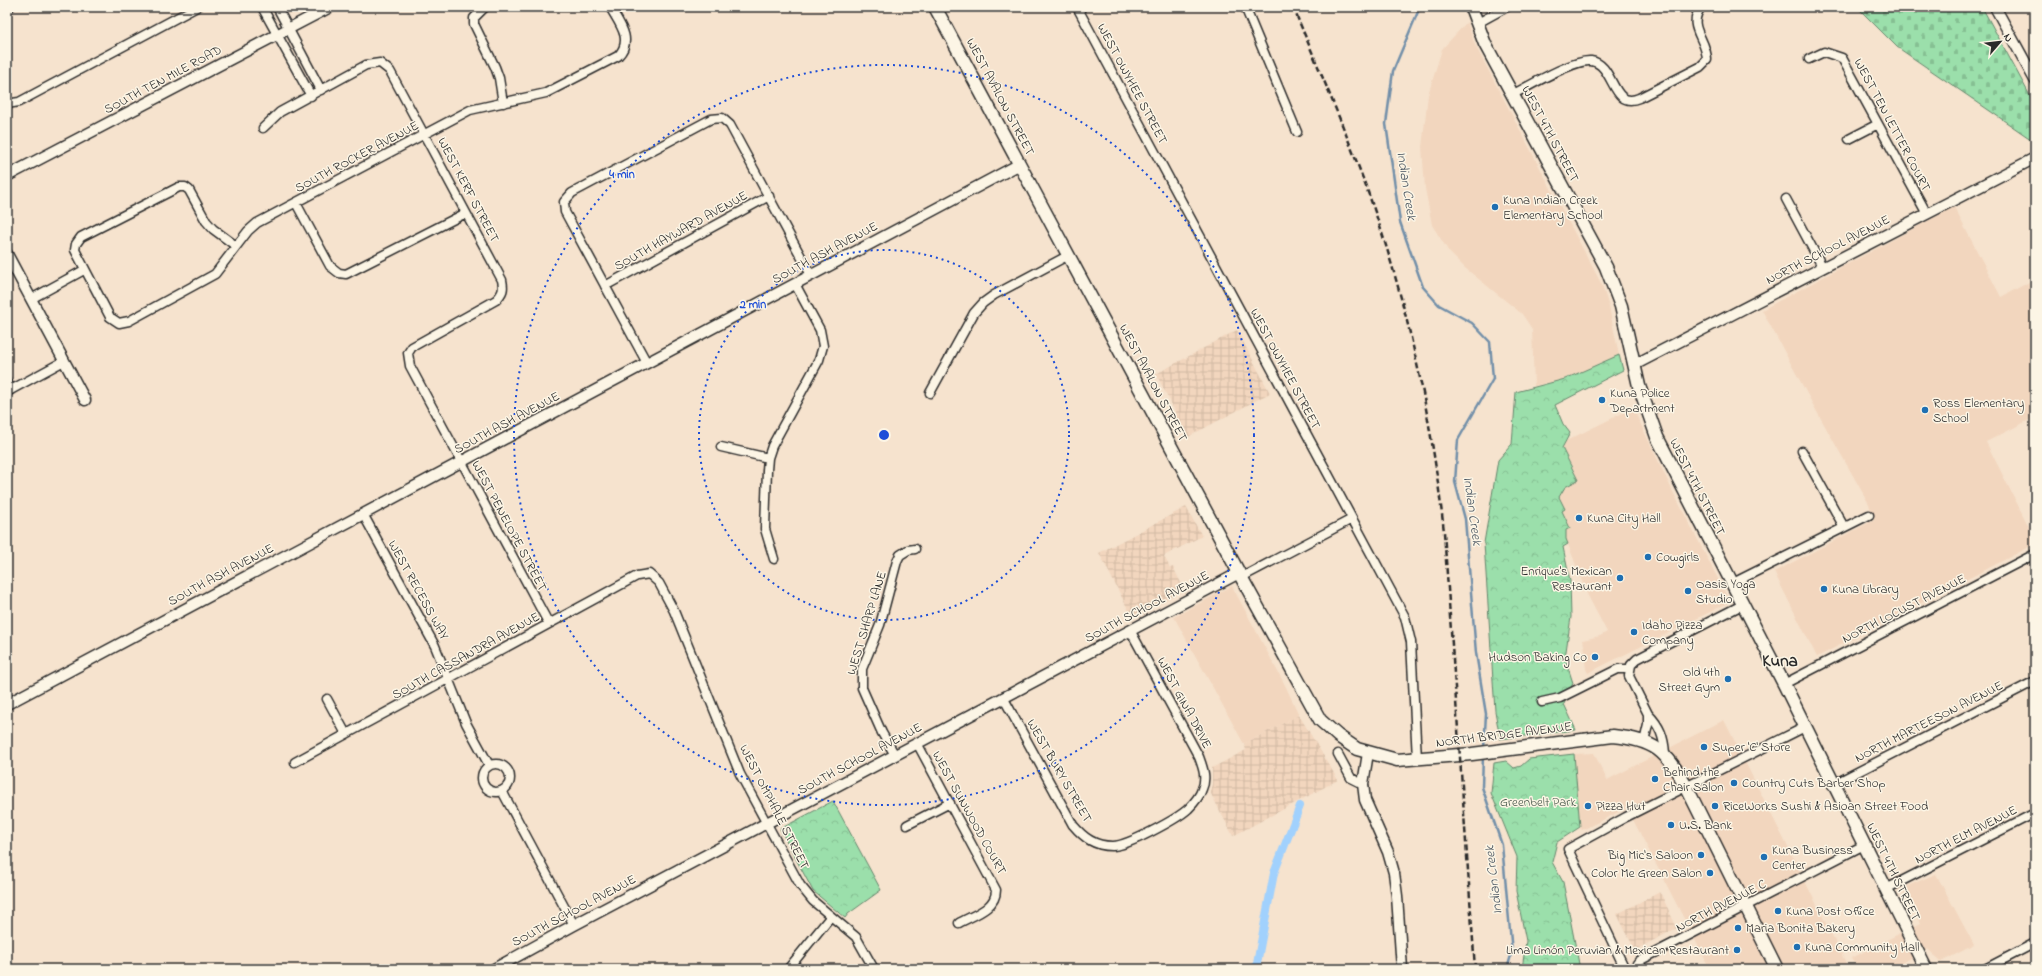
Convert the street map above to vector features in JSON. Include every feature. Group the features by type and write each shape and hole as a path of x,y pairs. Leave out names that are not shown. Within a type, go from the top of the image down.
{"main road":[{"name":"WEST AVALON STREET","path":"935,7 1240,575 1320,720 1338,736 1357,748 1368,752"},
{"name":"WEST 4TH STREET","path":"1471,7 1476,24 1512,95 1606,267 1621,306 1634,365 1647,413 1657,437 1731,584 1784,684 1886,889 1923,968"},
{"name":"NORTH BRIDGE AVENUE","path":"1368,752 1397,760 1472,754 1613,736 1630,738 1644,742 1664,754 1674,765 1778,969"}],"street":[{"path":"7,104 19,102 197,7"},
{"path":"262,7 311,96"},
{"path":"263,128 280,112 321,90 277,7"},
{"name":"SOUTH TEN MILE ROAD","path":"7,176 330,7"},
{"path":"485,7 474,18 476,30 499,78 503,103"},
{"name":"SOUTH ROCKER AVENUE","path":"84,270 110,317 119,323 129,321 215,274 252,227 296,203 470,110 537,96 556,90 618,56 626,46 624,34 610,7"},
{"name":"WEST OWYHEE STREET","path":"1077,7 1405,617 1411,642 1417,759"},
{"path":"1245,7 1297,132"},
{"path":"1476,24 1507,7"},
{"path":"1512,95 1558,71 1586,61 1592,61 1599,64 1607,73 1621,97 1628,101 1639,98 1700,67 1707,60 1707,49 1695,26 1695,15 1701,7"},
{"path":"1995,7 2035,80"},
{"name":"WEST TEN LETTER COURT","path":"1809,59 1824,52 1842,58 1927,214"},
{"name":"WEST KERF STREET","path":"321,90 366,65 380,64 390,71 502,280 503,291 496,300 418,342 408,353"},
{"path":"647,363 565,212 564,202 572,193 704,122 711,119 722,118 730,125 812,275"},
{"path":"1849,139 1878,124"},
{"name":"NORTH SCHOOL AVENUE","path":"1634,365 2035,158"},
{"name":"SOUTH ASH AVENUE","path":"7,704 1020,164"},
{"path":"31,299 84,270 77,256 76,244 82,236 179,186 185,187 193,195 206,221 213,229 236,246"},
{"name":"SOUTH HAYWARD AVENUE","path":"605,286 769,196"},
{"path":"1786,198 1823,268"},
{"path":"296,203 330,266 339,273 346,274 353,272 466,213"},
{"path":"7,254 85,400"},
{"path":"930,393 974,314 983,303 994,295 1069,255"},
{"path":"774,558 766,529 768,458 772,446 819,360 823,346 820,330 796,284"},
{"name":"WEST PENELOPE STREET","path":"408,353 410,366 549,624"},
{"path":"7,382 9,391 64,361"},
{"path":"721,448 768,458"},
{"path":"1802,451 1844,527"},
{"name":"WEST RECESS WAY","path":"363,514 435,646 450,679 466,723 489,765"},
{"path":"1731,584 1869,514"},
{"path":"1240,575 1352,519"},
{"name":"WEST SHARP LANE","path":"894,755 862,688 862,669 885,610 897,561 900,555 908,550 915,549"},
{"name":"NORTH LOCUST AVENUE","path":"1784,684 2035,554"},
{"name":"SOUTH CASSANDRA AVENUE","path":"295,762 450,679 636,576 649,574"},
{"name":"WEST OMPHALE STREET","path":"649,574 659,583 674,611 740,774 800,885 813,901 856,937 874,969"},
{"name":"SOUTH SCHOOL AVENUE","path":"494,969 1003,697 1130,630 1240,575"},
{"path":"1629,669 1637,659 1742,605"},
{"name":"WEST GINA DRIVE","path":"1104,846 1121,845 1179,816 1188,809 1202,790 1205,780 1200,757 1130,630"},
{"path":"1542,702 1560,698 1618,669 1629,669"},
{"path":"1629,669 1632,683 1648,714 1656,722 1664,738 1664,754"},
{"name":"NORTH MARTEESON AVENUE","path":"1834,784 2035,681"},
{"name":"WEST BURY STREET","path":"1003,697 1073,825 1092,843 1104,846"},
{"path":"327,698 346,734"},
{"path":"1644,742 1648,725 1648,714"},
{"path":"1625,969 1568,849 1686,786 1805,727"},
{"name":"WEST SUNWOOD COURT","path":"917,743 996,890 996,897 989,906 959,923"},
{"path":"1368,752 1362,784 1365,800 1388,852 1394,873 1402,969"},
{"path":"1338,754 1352,778 1362,784"},
{"path":"500,764 508,771 509,782 502,791 491,792 483,785 482,774 489,765 500,764"},
{"path":"502,791 574,925"},
{"path":"907,825 950,802"},
{"name":"NORTH ELM AVENUE","path":"1886,889 2035,813"},
{"name":"NORTH AVENUE C","path":"1633,969 1639,961 1864,846"},
{"path":"788,969 831,916"},
{"path":"1985,969 2035,943"}],"shaded area":[{"name":"Kuna Indian Creek Elementary School","path":"1467,22 1475,45 1602,285 1609,307 1619,355 1565,379 1534,386 1532,329 1522,314 1465,268 1449,252 1432,225 1425,188 1422,147 1428,95 1442,49"},
{"name":"Ross Elementary School","path":"1954,207 2001,297 2035,279 2035,417 1986,442 2035,539 2035,544 1817,657 1774,572 1874,520 1869,504 1762,310"},
{"path":"1237,330 1270,393 1186,438 1176,419 1176,413 1156,374"},
{"path":"1633,408 1673,492 1730,602 1588,673 1586,669 1583,640 1600,636 1607,632 1587,594 1566,539 1566,530 1570,528 1562,511 1559,497 1565,487 1578,480 1562,448 1566,441"},
{"path":"1186,507 1202,536 1164,556 1170,568 1173,567 1184,589 1132,617 1099,553"},
{"path":"1232,586 1285,685 1299,715 1244,744 1174,617"},
{"path":"1299,715 1338,780 1233,836 1210,792 1212,784 1212,768 1246,750 1244,744"},
{"path":"1724,720 1849,969 1710,969 1627,808 1582,830 1580,827 1574,754 1594,753 1607,780"},
{"path":"1936,874 1974,945 1941,962 1928,949 1889,969 1858,969 1852,958 1920,923 1904,892 1905,887"},
{"path":"1660,892 1677,928 1635,950 1617,914"}],"green space":[{"path":"1857,7 1982,7 2035,105 2035,142 1897,47"},
{"path":"1619,355 1623,370 1555,405 1563,424 1570,433 1562,448 1578,480 1565,487 1559,497 1565,509 1562,511 1570,528 1566,530 1566,539 1568,544 1563,547 1570,581 1571,617 1565,658 1573,683 1564,704 1576,730 1500,739 1495,711 1484,543 1498,460 1512,444 1516,392 1565,379"},
{"name":"Greenbelt Park","path":"1574,754 1580,827 1557,842 1552,862 1563,882 1580,969 1522,969 1526,941 1516,891 1517,857 1491,793 1494,763 1506,761 1514,768 1521,766 1529,759"},
{"path":"833,801 881,890 848,914 845,918 813,891 780,829"}],"waterway":[{"name":"Indian Creek","path":"1420,7 1393,71 1386,124 1400,222 1423,287 1439,305 1472,323 1490,342 1493,379 1458,440 1455,482 1465,519 1476,653 1486,714 1484,749"},
{"name":"Indian Creek","path":"1483,756 1482,787 1502,845 1512,952 1507,969"},
{"path":"1256,969 1274,873 1300,806"}],"railway":[{"path":"1293,7 1351,147 1382,233 1403,306 1428,418 1444,532 1475,969"}],"place":[{"name":"Kuna Indian Creek Elementary School","path":"1495,207"},
{"name":"Kuna Police Department","path":"1602,400"},
{"name":"Ross Elementary School","path":"1925,410"},
{"name":"Kuna City Hall","path":"1579,518"},
{"name":"Cowgirls","path":"1648,557"},
{"name":"Enrique's Mexican Restaurant","path":"1620,578"},
{"name":"Kuna Library","path":"1824,589"},
{"name":"Oasis Yoga Studio","path":"1688,591"},
{"name":"Idaho Pizza Company","path":"1634,632"},
{"name":"Hudson Baking Co","path":"1595,657"},
{"name":"Old 4th Street Gym","path":"1728,679"},
{"name":"Super 'C' Store","path":"1704,747"},
{"name":"Behind the Chair Salon","path":"1655,779"},
{"name":"Country Cuts Barber Shop","path":"1734,783"},
{"name":"Pizza Hut","path":"1588,806"},
{"name":"RiceWorks Sushi & Asioan Street Food","path":"1715,806"},
{"name":"U.S. Bank","path":"1671,825"},
{"name":"Big Mic's Saloon","path":"1701,855"},
{"name":"Kuna Business Center","path":"1764,857"},
{"name":"Color Me Green Salon","path":"1710,873"},
{"name":"Kuna Post Office","path":"1778,911"},
{"name":"Maria Bonita Bakery","path":"1738,928"},
{"name":"Kuna Community Hall","path":"1797,947"},
{"name":"Lima Limón Peruvian & Mexican Restaurant","path":"1737,950"}],"district":[{"name":"Kuna","path":"1780,661"}]}
